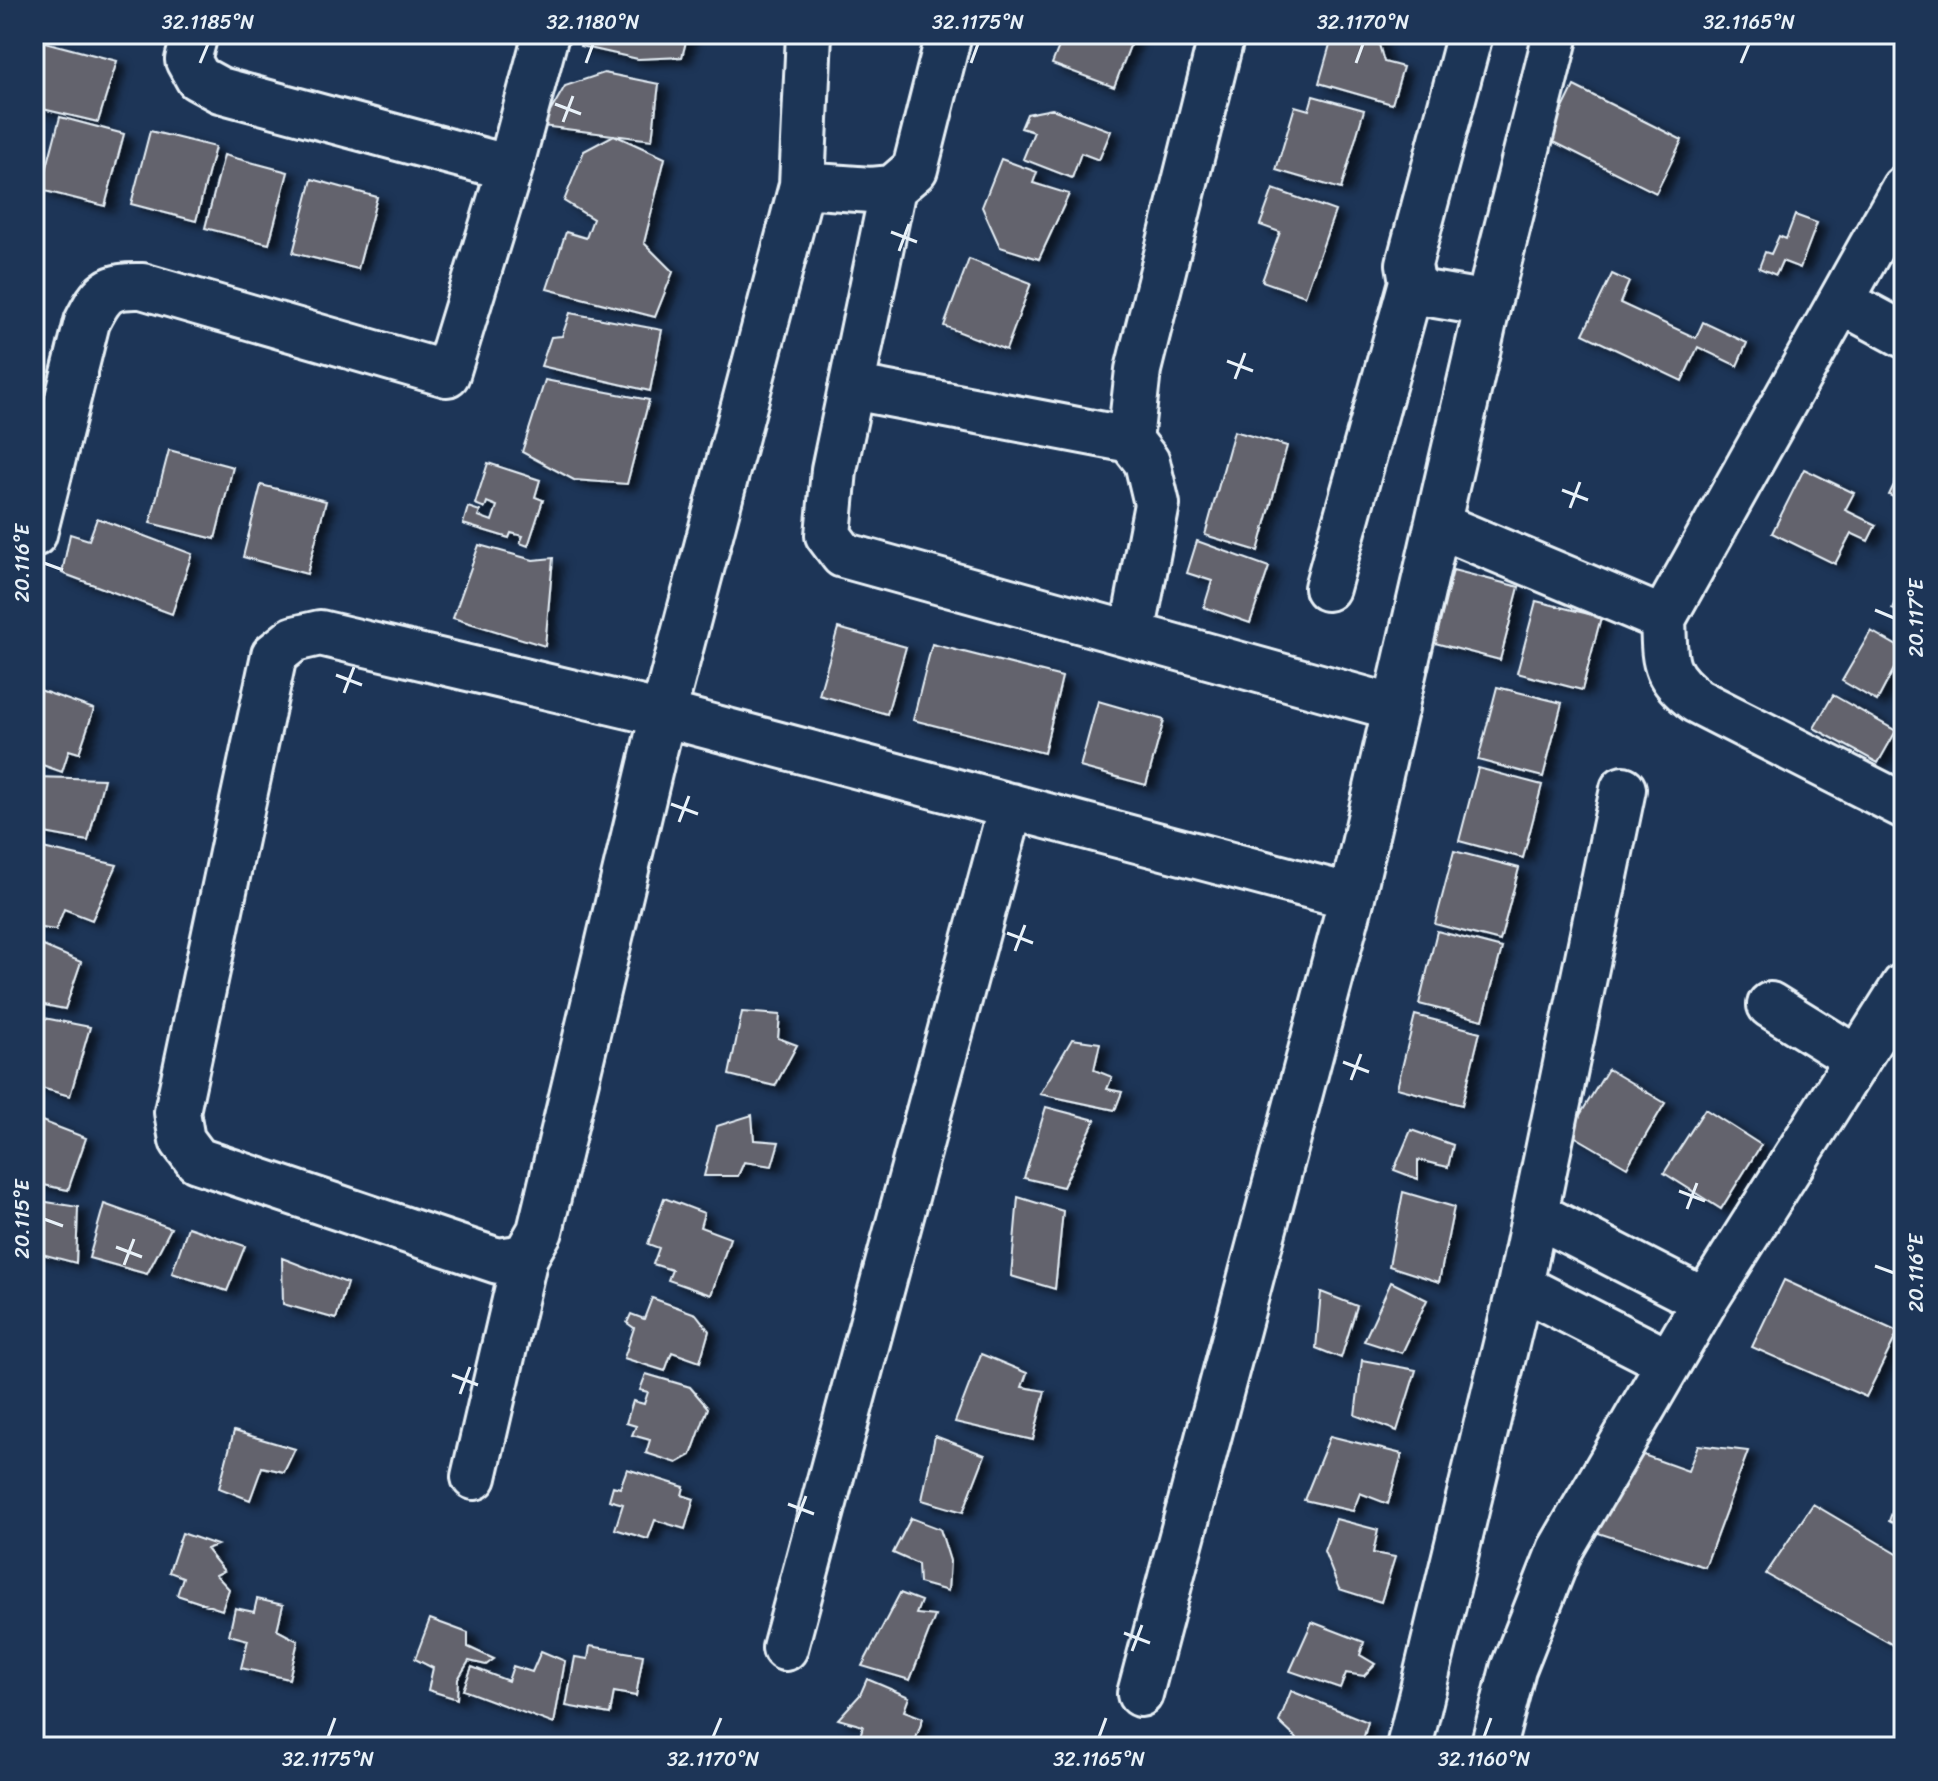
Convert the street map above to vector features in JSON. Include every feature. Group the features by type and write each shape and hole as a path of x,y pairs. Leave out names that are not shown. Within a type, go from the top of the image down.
{"street":[{"path":"195,34 188,60 198,78 220,90 510,168"},
{"path":"34,534 87,322 100,296 120,285 142,286 447,374 510,168 546,34"},
{"path":"474,1477 525,1257 540,1231 663,714 802,185 809,34"},
{"path":"802,185 871,190 893,188 915,169 949,34"},
{"path":"1130,440 1138,370 1222,34"},
{"path":"1327,588 1412,282 1409,264 1470,34"},
{"path":"1140,1694 1352,897 1488,304 1556,34"},
{"path":"893,188 834,470 828,535 843,555 1396,708"},
{"path":"1904,188 1663,619 1666,666 1676,685 1697,701 1904,806"},
{"path":"1412,282 1424,293 1488,304"},
{"path":"1841,301 1904,335"},
{"path":"852,387 1130,440 1147,462 1157,504 1132,635"},
{"path":"1438,525 1663,619"},
{"path":"525,1257 498,1261 197,1160 182,1140 177,1112 274,655 294,639 320,633 663,714 1352,897"},
{"path":"1409,1747 1520,1286 1623,789"},
{"path":"785,1648 1011,806"},
{"path":"1493,1747 1513,1669 1560,1550 1705,1301 1904,986"},
{"path":"1770,1005 1857,1059"},
{"path":"1535,1214 1705,1301"},
{"path":"1520,1286 1669,1362"}],"building":[{"path":"583,34 688,34 682,57 638,59 580,46"},
{"path":"1064,34 1123,34 1133,38 1114,87 1052,64"},
{"path":"1333,34 1376,34 1384,62 1403,67 1392,104 1319,83"},
{"path":"37,40 117,61 98,122 34,107 34,49"},
{"path":"604,73 659,84 652,140 542,126 565,86"},
{"path":"1574,86 1682,140 1656,193 1548,139"},
{"path":"1313,96 1364,110 1341,189 1276,170 1295,106 1309,110"},
{"path":"1052,109 1111,131 1099,160 1081,153 1072,178 1023,159 1034,132 1021,128 1027,114"},
{"path":"60,117 124,134 105,206 41,190"},
{"path":"150,131 215,147 196,221 131,204"},
{"path":"614,135 665,158 644,243 673,272 655,317 547,289 566,232 586,238 593,219 564,201 584,151"},
{"path":"224,155 288,172 269,244 205,228"},
{"path":"1001,159 1037,172 1033,183 1069,194 1039,259 1000,247 982,207"},
{"path":"312,179 377,197 358,269 293,253"},
{"path":"1273,189 1335,211 1305,296 1262,281 1280,232 1260,225"},
{"path":"1795,215 1817,223 1800,268 1782,261 1776,275 1759,268 1765,252 1771,254 1779,236 1786,239"},
{"path":"969,259 1031,283 1006,350 944,326"},
{"path":"1612,274 1629,282 1620,303 1696,338 1703,322 1747,343 1737,366 1698,347 1682,381 1583,334"},
{"path":"570,313 662,330 650,391 541,366 551,337 562,336"},
{"path":"545,380 649,400 627,484 574,480 522,452"},
{"path":"1234,431 1287,446 1258,551 1205,535"},
{"path":"169,450 233,467 215,539 150,523"},
{"path":"488,463 540,480 535,497 543,500 528,546 520,543 523,536 511,533 509,538 463,524 468,507 480,511 478,516 492,521 497,506 487,502 485,508 475,504"},
{"path":"1904,464 1904,502 1889,495"},
{"path":"1804,469 1854,493 1845,510 1876,525 1868,541 1851,533 1835,564 1772,533"},
{"path":"261,485 326,501 307,574 243,557"},
{"path":"97,518 192,554 172,614 62,573 70,534 89,540"},
{"path":"1197,541 1269,567 1250,623 1204,607 1212,581 1187,573"},
{"path":"479,545 533,560 553,558 545,646 453,618"},
{"path":"1453,570 1519,587 1500,660 1435,643"},
{"path":"1904,580 1904,614 1892,609"},
{"path":"1536,601 1601,617 1582,690 1517,673"},
{"path":"838,628 906,647 887,714 819,695"},
{"path":"1871,631 1904,650 1877,701 1842,681"},
{"path":"932,644 1062,677 1044,753 913,720"},
{"path":"1497,687 1562,703 1543,777 1478,760"},
{"path":"34,688 94,709 79,753 69,750 62,772 34,762"},
{"path":"1833,695 1896,731 1878,763 1814,728"},
{"path":"1098,701 1164,720 1146,785 1080,767"},
{"path":"1478,768 1542,785 1523,858 1459,841"},
{"path":"34,777 104,779 88,841 34,831"},
{"path":"34,846 117,865 92,920 64,909 56,930 34,927"},
{"path":"1454,851 1519,868 1500,941 1435,924"},
{"path":"1437,931 1502,948 1483,1020 1419,1004"},
{"path":"34,942 81,962 65,1009 34,1003"},
{"path":"742,1012 780,1015 778,1038 797,1045 775,1086 729,1075"},
{"path":"1415,1015 1480,1032 1462,1105 1397,1088"},
{"path":"34,1016 90,1027 70,1096 34,1086"},
{"path":"1072,1039 1100,1043 1094,1070 1112,1077 1107,1089 1122,1092 1115,1110 1040,1094"},
{"path":"1608,1069 1665,1103 1627,1167 1569,1133"},
{"path":"1046,1107 1095,1120 1063,1187 1024,1178"},
{"path":"1705,1109 1761,1145 1721,1209 1664,1173"},
{"path":"752,1115 754,1140 779,1142 772,1166 744,1162 738,1176 704,1176 717,1126"},
{"path":"34,1118 86,1138 68,1190 34,1183"},
{"path":"1411,1130 1453,1145 1448,1167 1418,1160 1418,1179 1394,1170"},
{"path":"1403,1192 1454,1207 1439,1282 1389,1266"},
{"path":"1018,1197 1063,1211 1055,1289 1011,1276"},
{"path":"664,1198 704,1213 700,1227 730,1238 711,1295 668,1280 672,1270 653,1264 659,1248 648,1244"},
{"path":"34,1200 78,1207 76,1263 34,1252"},
{"path":"104,1204 171,1228 147,1274 89,1258"},
{"path":"188,1227 245,1246 227,1291 172,1273"},
{"path":"282,1258 347,1283 336,1319 283,1304"},
{"path":"1784,1280 1898,1332 1866,1397 1752,1347"},
{"path":"1391,1282 1427,1300 1402,1353 1364,1341"},
{"path":"1321,1292 1357,1306 1341,1358 1316,1348"},
{"path":"652,1298 696,1314 709,1331 700,1362 672,1352 665,1371 624,1358 634,1328 627,1323 631,1314 644,1319"},
{"path":"981,1354 1027,1373 1022,1387 1045,1391 1033,1440 955,1422"},
{"path":"1362,1360 1416,1370 1397,1431 1355,1415"},
{"path":"646,1374 690,1387 708,1408 691,1455 677,1463 646,1453 650,1440 632,1435 636,1426 626,1423 633,1401 644,1404 648,1392 640,1390"},
{"path":"234,1431 295,1449 284,1472 262,1467 250,1500 219,1488"},
{"path":"935,1436 985,1455 963,1512 922,1500"},
{"path":"1330,1436 1402,1454 1388,1504 1360,1493 1353,1511 1304,1500"},
{"path":"1698,1445 1748,1451 1705,1567 1595,1532 1635,1452 1688,1471"},
{"path":"627,1469 684,1487 682,1495 694,1499 685,1529 655,1520 648,1539 615,1529 623,1504 609,1500 613,1486 620,1488"},
{"path":"1904,1479 1904,1529 1889,1521"},
{"path":"1813,1504 1904,1558 1904,1651 1766,1574"},
{"path":"911,1518 940,1529 950,1561 948,1591 919,1583 918,1564 893,1553"},
{"path":"1336,1519 1378,1530 1373,1553 1395,1557 1381,1602 1339,1589 1324,1551"},
{"path":"182,1533 217,1545 206,1549 224,1571 216,1575 229,1589 222,1610 177,1595 183,1577 169,1572"},
{"path":"900,1593 921,1601 916,1614 935,1616 910,1680 862,1666"},
{"path":"257,1599 283,1605 277,1630 298,1641 289,1679 241,1668 248,1640 229,1635 235,1608 254,1612"},
{"path":"430,1619 468,1633 468,1647 494,1659 486,1665 469,1661 458,1679 457,1699 428,1690 433,1668 415,1659"},
{"path":"1312,1622 1364,1642 1360,1655 1375,1664 1364,1676 1346,1673 1340,1688 1290,1671"},
{"path":"590,1646 643,1655 636,1696 614,1692 610,1714 566,1706 575,1657 588,1659"},
{"path":"541,1651 565,1661 554,1724 463,1690 472,1667 508,1681 513,1666 532,1672"},
{"path":"867,1679 909,1697 904,1711 923,1718 913,1747 857,1747 863,1726 838,1719 860,1695"},
{"path":"1291,1691 1368,1722 1361,1747 1296,1747 1297,1739 1279,1722"}]}
